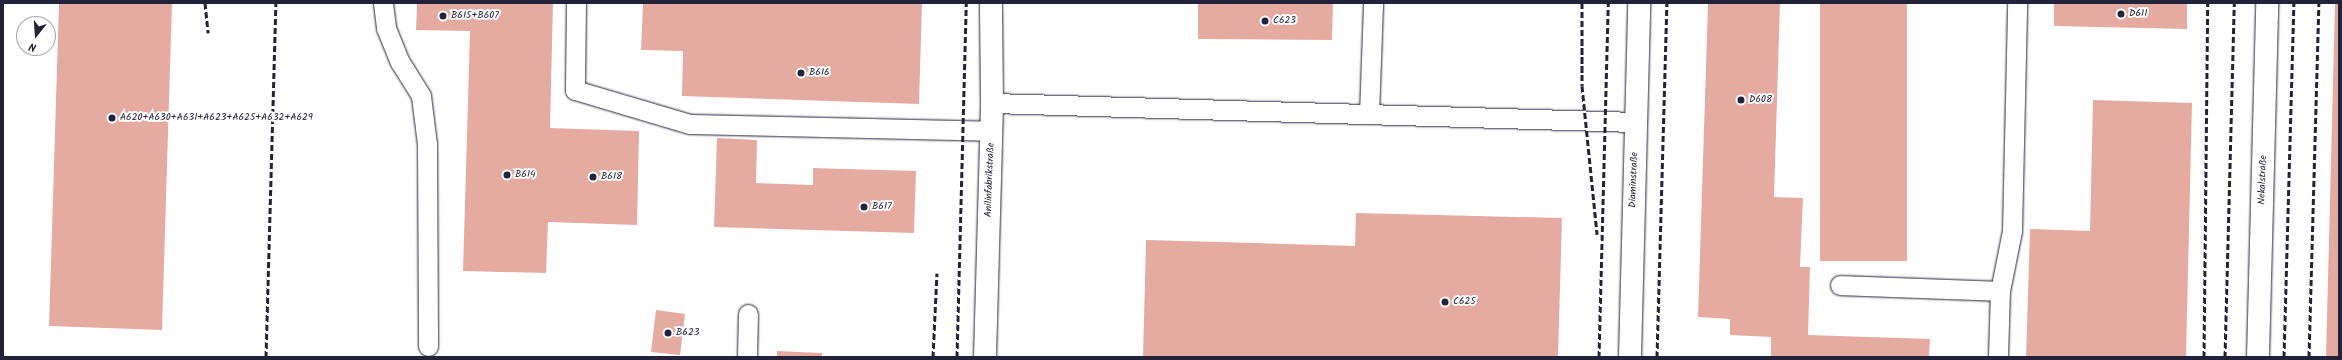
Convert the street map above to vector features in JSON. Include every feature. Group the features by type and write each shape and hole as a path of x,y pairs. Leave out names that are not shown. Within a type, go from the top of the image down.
{"street":[{"name":"Anilinfabrikstraße","path":"985,357 992,131 991,3"},
{"name":"Diaminstraße","path":"1630,357 1639,3"},
{"name":"Nekalstraße","path":"2258,357 2267,3"}],"lane":[{"path":"384,3 386,28 400,62 421,96 427,144 428,346"},
{"path":"576,3 575,90 690,124 992,131"},
{"path":"1369,114 1373,3"},
{"path":"1998,357 2000,291 2012,231 2017,3"},
{"path":"992,103 1636,122"},
{"path":"1840,285 2000,291"},
{"path":"747,357 748,314"}],"building":[{"name":"A620+A630+A631+A623+A625+A632+A629","path":"59,3 172,3 162,330 49,326"},
{"name":"B614","path":"417,3 553,3 550,128 639,131 637,225 548,222 546,273 463,271 470,31 416,30"},
{"name":"B616","path":"643,3 922,3 919,104 682,96 683,51 641,50"},
{"name":"C623","path":"1198,3 1333,3 1332,40 1198,39"},
{"name":"D608","path":"1708,3 1780,3 1774,197 1803,198 1800,267 1810,267 1808,335 1930,339 1929,357 1771,357 1771,337 1730,335 1730,319 1698,317"},
{"path":"1820,3 1907,3 1907,261 1820,261"},
{"name":"D611","path":"2054,3 2187,3 2187,29 2054,26"},
{"path":"2335,3 2339,3 2339,357 2326,357"},
{"path":"2093,100 2192,103 2186,357 2026,357 2030,229 2090,231"},
{"path":"717,138 757,140 756,183 813,185 813,168 916,171 914,233 714,227"},
{"path":"1356,213 1562,218 1558,357 1143,357 1146,240 1355,246"},
{"name":"B623","path":"656,310 685,314 680,355 651,352"},
{"path":"777,351 822,353 822,357 777,357"}],"railway":[{"path":"205,3 208,33"},
{"path":"266,357 276,3"},
{"path":"957,357 966,3"},
{"path":"1582,3 1582,86 1597,234"},
{"path":"1599,357 1608,3"},
{"path":"1657,357 1667,3"},
{"path":"2204,357 2208,3"},
{"path":"2225,357 2234,3"},
{"path":"2284,357 2294,3"},
{"path":"2309,357 2319,3"},
{"path":"933,357 937,273"}],"place":[{"name":"D611","path":"2121,14"},
{"name":"B615+B607","path":"443,16"},
{"name":"C623","path":"1265,21"},
{"name":"B616","path":"801,73"},
{"name":"D608","path":"1741,100"},
{"name":"A620+A630+A631+A623+A625+A632+A629","path":"112,118"},
{"name":"B614","path":"507,175"},
{"name":"B618","path":"593,177"},
{"name":"B617","path":"864,207"},
{"name":"C625","path":"1445,302"},
{"name":"B623","path":"668,333"}]}
